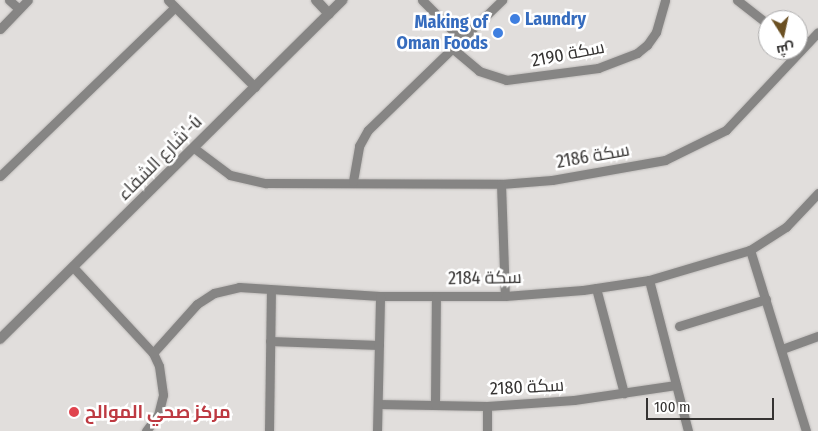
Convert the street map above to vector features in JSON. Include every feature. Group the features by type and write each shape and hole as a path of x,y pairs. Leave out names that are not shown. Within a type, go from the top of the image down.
{"street":[{"path":"9,0 19,10"},
{"path":"0,29 28,0"},
{"path":"316,0 329,14"},
{"name":"شارع الشفاء'-ú","path":"0,339 343,0"},
{"path":"422,0 461,39"},
{"path":"353,181 359,146 368,130 502,0"},
{"name":"سكة 2190","path":"452,48 479,71 506,80 598,68 637,53 647,45 656,32 665,0"},
{"path":"737,0 758,16"},
{"path":"0,176 171,3 255,87"},
{"name":"سكة 2186","path":"808,41 818,32"},
{"name":"سكة 2186","path":"194,148 230,175 266,183 353,181 501,184 552,180 665,160 726,130 789,60"},
{"path":"501,184 505,296"},
{"name":"سكة 2184","path":"153,353 197,304 214,293 239,287 271,292 380,296 505,296 596,288 649,280 750,250 786,227 818,194"},
{"path":"750,250 806,431"},
{"path":"73,267 153,353 159,366 163,395 158,415 146,431"},
{"path":"649,280 688,431"},
{"path":"596,288 624,393"},
{"path":"269,431 271,292"},
{"path":"377,431 380,296"},
{"path":"434,404 436,296"},
{"path":"678,326 766,299"},
{"path":"782,349 818,336"},
{"path":"270,342 379,344"},
{"name":"سكة 2180","path":"378,404 487,406 574,400 676,385"},
{"path":"487,406 487,431"}],"place":[{"name":"Laundry","path":"515,19"},
{"name":"Making of Oman Foods","path":"498,33"},
{"name":"مركز صحي الموالح","path":"74,412"}]}
